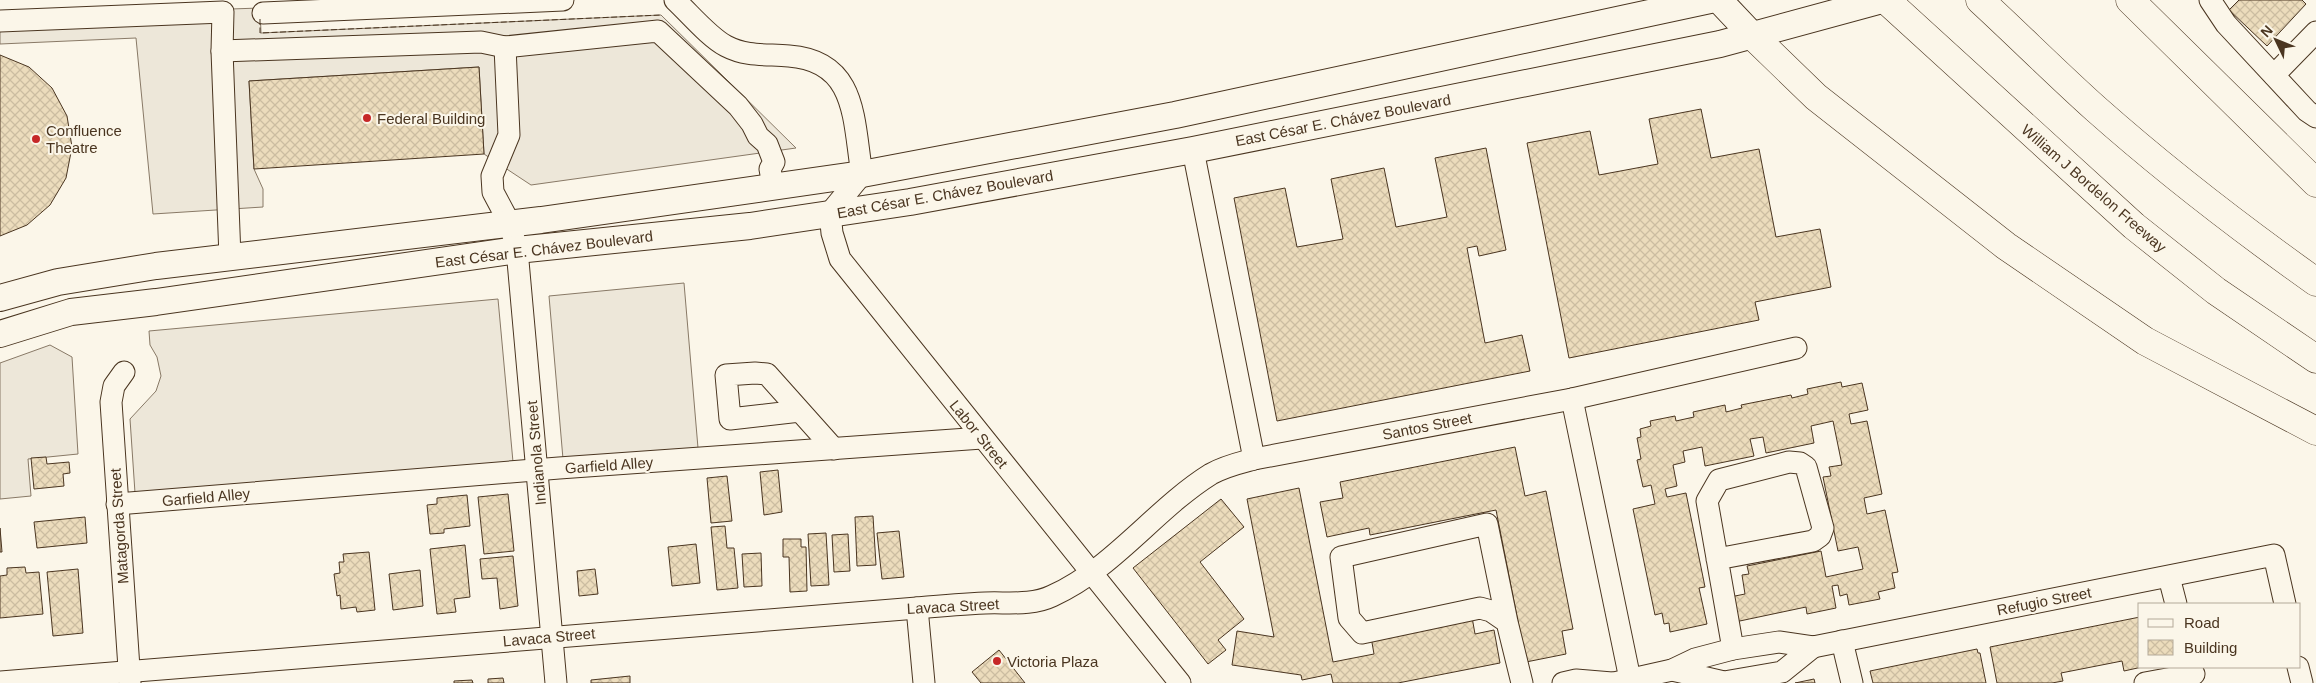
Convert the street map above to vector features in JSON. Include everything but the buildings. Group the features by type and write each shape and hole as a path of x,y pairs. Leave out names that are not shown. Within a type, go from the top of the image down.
{"highway":[{"name":"William J Bordelon Freeway","path":"1886,0 2134,226 2216,290 2316,359"},
{"path":"1980,0 2096,109 2179,179 2262,244 2316,282"},
{"path":"2130,0 2316,183"},
{"path":"1754,37 1816,97 2006,246 2145,341 2316,431"}],"main road":[{"name":"East César E. Chávez Boulevard","path":"0,298 58,282 230,257 510,224 772,177 862,174 1175,115 1571,30 1648,8 1710,0"},
{"path":"1719,0 1754,37"},
{"name":"East César E. Chávez Boulevard","path":"0,334 71,312 156,302 517,250 750,226 910,202 1193,150 1754,37 1882,0"},
{"path":"1571,30 1579,72"}],"street":[{"path":"263,13 423,4 563,0"},
{"path":"676,0 725,46 757,56 811,58 827,66 842,83 852,108 862,174 830,214"},
{"path":"2210,1 2226,24 2307,111 2316,117"},
{"path":"0,21 223,12 222,51 230,257"},
{"path":"222,51 481,42 505,48 658,31 738,106 767,144 774,162 772,177"},
{"path":"2274,76 2316,32"},
{"name":"Indianola Street","path":"505,48 510,135 492,176 493,192 510,224 517,250 556,683"},
{"path":"1193,150 1254,459"},
{"name":"Labor Street","path":"830,214 832,233 840,259 1180,683"},
{"name":"Santos Street","path":"1091,573 1197,484 1226,466 1254,459 1572,399 1796,348"},
{"name":"Matagorda Street","path":"124,372 114,386 111,402 130,677"},
{"path":"1572,399 1619,682"},
{"path":"800,412 834,449"},
{"name":"Garfield Alley","path":"117,504 537,470 982,438"},
{"path":"1717,559 1814,541 1820,536 1822,528 1806,468 1800,463 1789,462 1719,480 1707,501 1717,559 1733,649"},
{"path":"1506,622 1491,611 1480,608 1362,632 1349,618 1340,557 1487,524 1506,622 1522,683"},
{"name":"Refugio Street","path":"1563,683 1576,680 1619,682 1672,670 1695,659 1733,649 1779,642 1813,647 2274,555 2285,603"},
{"name":"Lavaca Street","path":"0,682 130,677 552,637 985,603 1021,603 1052,596 1091,573"},
{"path":"2169,577 2176,603"},
{"path":"917,608 924,683"},
{"path":"1842,641 1852,683"},
{"name":"Refugio Street","path":"1672,670 1724,682 1782,672 1813,647"},
{"path":"2298,668 2302,683"},
{"path":"2145,683 2194,674"}],"shaded area":[{"path":"260,8 261,33 661,15 796,148 531,185 484,154 479,67 249,81 254,169 263,189 263,207 153,214 136,38 0,44 0,17"},
{"path":"684,283 698,448 563,459 549,296"},
{"path":"498,299 513,462 135,493 130,419 156,391 161,376 157,357 150,345 149,331"},
{"path":"50,345 72,357 78,454 28,459 31,496 0,499 0,363"}],"fence":[{"path":"260,19 260,33 661,15"}],"place":[{"name":"Federal Building","path":"367,118"},
{"name":"Confluence Theatre","path":"36,139"},
{"name":"Victoria Plaza","path":"997,661"}]}
